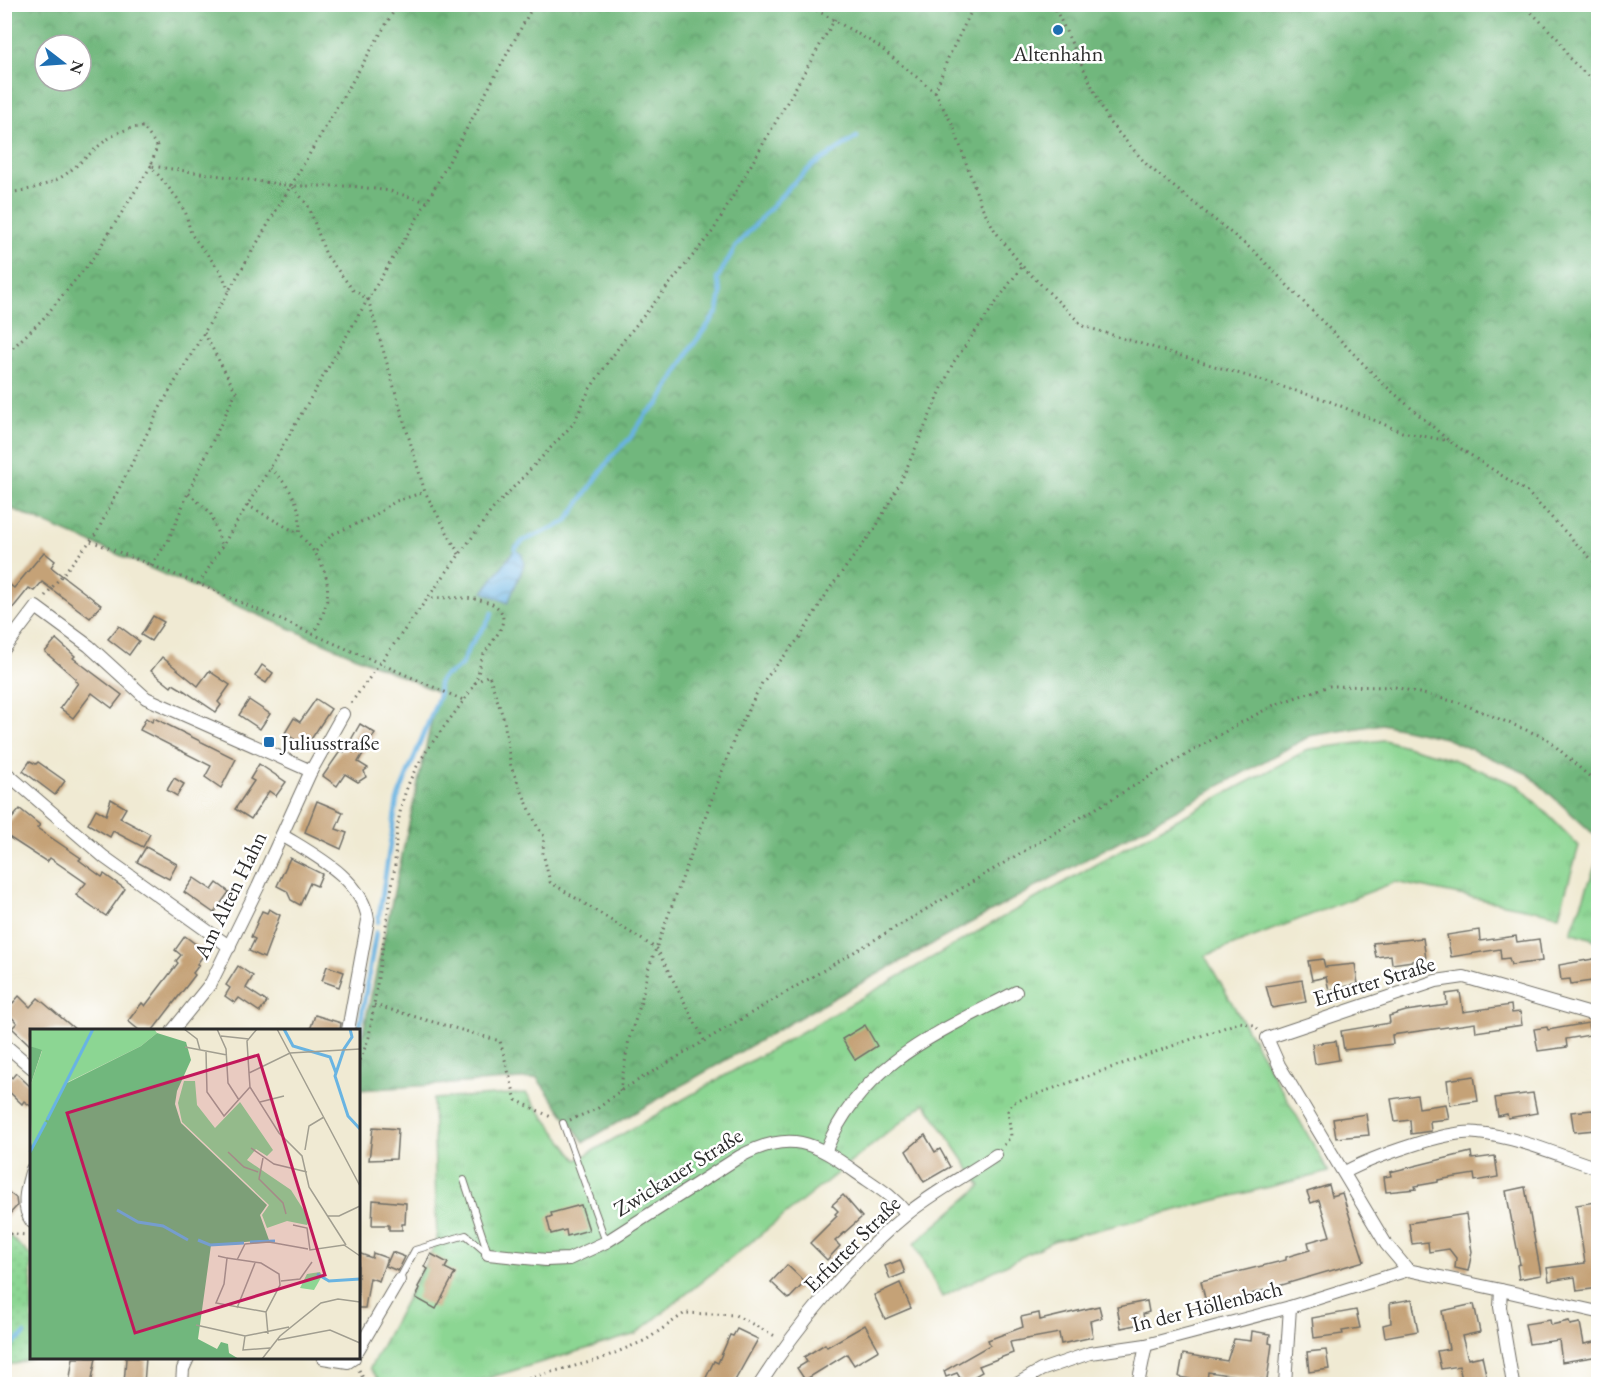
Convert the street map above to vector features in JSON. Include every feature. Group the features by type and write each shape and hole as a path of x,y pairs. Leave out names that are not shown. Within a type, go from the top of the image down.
{"street":[{"path":"4,649 36,607 89,646 146,698 311,771 343,714"},
{"path":"4,771 104,857 230,947"},
{"name":"Am Alten Hahn","path":"174,1029 211,983 230,947 311,771"},
{"path":"282,835 342,876 366,906 368,920 348,1029"},
{"name":"Erfurter Straße","path":"1267,1038 1436,981 1464,977 1599,1016"},
{"path":"826,1150 834,1130 848,1107 883,1068 914,1046 1016,992"},
{"path":"1267,1038 1279,1065 1386,1244 1408,1270 1599,1312"},
{"path":"4,1044 30,1066"},
{"path":"1345,1172 1361,1164 1442,1138 1477,1132 1599,1168"},
{"name":"Zwickauer Straße","path":"488,1254 546,1260 569,1259 606,1242 760,1146 794,1142 826,1150 892,1196 907,1214"},
{"name":"Erfurter Straße","path":"760,1384 789,1343 843,1277 907,1214 996,1155"},
{"path":"30,1176 26,1189 25,1213 30,1219"},
{"name":"In der Höllenbach","path":"1017,1384 1041,1370 1090,1353 1146,1346 1290,1307 1408,1270"},
{"path":"360,1347 399,1280"},
{"path":"1501,1290 1500,1307 1513,1384"},
{"path":"1285,1384 1290,1307"},
{"path":"1138,1384 1146,1346"},
{"path":"182,1384 183,1369 188,1359"},
{"path":"329,1359 348,1362 352,1359"}],"lane":[{"path":"563,1123 606,1242"},
{"path":"464,1180 488,1254"},
{"path":"399,1280 415,1250 466,1235 488,1254"}],"path":[{"path":"36,607 96,534 162,404 398,4"},
{"path":"199,584 427,202 534,4"},
{"path":"806,4 877,45 935,92 954,128 980,203 995,231 1022,266 1083,326 1329,401 1402,432 1449,441"},
{"path":"935,92 948,58 975,4"},
{"path":"1053,4 1109,122 1148,166 1256,253 1380,381 1449,441 1527,492 1599,566"},
{"path":"1523,4 1560,41 1569,58 1599,86"},
{"path":"343,714 492,510 574,423 589,390 623,341 713,231 835,20"},
{"path":"4,193 31,190 64,175 110,136 129,127 143,127 157,146 151,166 92,260 42,320 4,356"},
{"path":"151,166 292,186 352,186 390,191 427,202"},
{"path":"151,166 177,198 186,214 191,234 221,272 230,292"},
{"path":"292,186 309,207 326,255 354,290 368,300 425,492 459,556"},
{"path":"620,1091 629,1039 640,1006 648,970 736,734 762,683 800,637 830,588 876,527 902,481 953,363 1022,266"},
{"path":"151,565 168,541 236,392 204,333"},
{"path":"270,468 296,497 301,518 299,534"},
{"path":"316,551 333,534 372,517 396,501 425,492"},
{"path":"188,493 210,512 222,546"},
{"path":"247,504 299,534 316,551 329,584 322,618 314,633"},
{"path":"91,541 314,633 463,700"},
{"path":"360,1061 369,1037 402,801 412,775 475,683 482,658 503,621 502,612 486,601 429,598"},
{"path":"475,683 489,675 504,720 511,767 537,826 544,836 543,853 550,882 657,949 705,1041"},
{"path":"374,1005 500,1041 516,1100 563,1123 597,1109 620,1091 1233,727 1274,705 1329,686 1395,687 1460,704 1546,738 1599,784"},
{"path":"996,1155 1011,1136 1008,1111 1012,1103 1240,1022 1254,1025 1267,1038"},
{"path":"4,1233 30,1235"},
{"path":"505,1384 598,1360 646,1341 685,1313 735,1315 789,1343"}],"green space":[{"path":"5,5 1598,5 1598,838 1528,774 1445,738 1382,724 1310,736 807,1013 584,1142 537,1078 360,1090 360,1046 438,692 5,506"},
{"path":"1384,740 1450,758 1519,786 1579,846 1559,915 1395,882 1205,956 1329,1172 1053,1241 942,1297 914,1244 981,1186 925,1103 636,1334 468,1384 382,1384 370,1368 437,1241 433,1099 526,1093 577,1160 1126,847 1309,749"},
{"path":"1598,858 1598,941 1571,932"},
{"path":"4,1231 30,1255 30,1359 15,1364 5,1364"}],"water":[{"path":"515,549 522,554 524,565 508,603 483,592"}],"building":[{"path":"44,552 55,561 51,567 101,605 90,618 42,582 34,591 29,588 4,619 4,591 10,585 14,588"},
{"path":"153,616 164,622 151,641 141,635"},
{"path":"119,626 139,641 129,655 108,639"},
{"path":"56,639 75,656 73,658 122,695 112,708 92,693 73,718 60,708 78,683 45,652"},
{"path":"162,657 198,686 209,671 230,685 218,702 221,705 216,712 173,684 171,687 151,671"},
{"path":"262,665 273,673 266,683 255,676"},
{"path":"316,699 331,709 306,747 285,733 294,718 300,722"},
{"path":"249,700 270,714 260,729 239,715"},
{"path":"146,718 152,722 154,718 236,759 221,788 205,777 211,766 140,730"},
{"path":"360,724 375,733 358,762 368,768 364,771 366,777 358,782 345,774 337,786 323,776 341,750 344,752"},
{"path":"30,761 36,764 38,762 65,781 55,795 23,771"},
{"path":"259,764 286,782 276,796 269,791 251,819 235,809 254,781 250,779"},
{"path":"174,778 184,784 177,796 167,790"},
{"path":"111,799 126,808 120,818 150,834 143,847 113,831 110,837 88,824 96,809 106,815"},
{"path":"317,801 343,812 336,829 347,833 341,849 305,832"},
{"path":"20,809 40,825 37,828 81,858 79,860 102,877 104,874 125,889 106,916 76,895 86,883 50,858 47,862 4,834 4,828"},
{"path":"146,847 177,864 169,879 137,862"},
{"path":"290,858 322,874 317,886 310,883 300,905 291,900 287,891 277,886"},
{"path":"194,878 212,890 217,883 229,892 214,913 184,892"},
{"path":"269,909 280,915 264,958 249,951 255,939 251,937 262,911 267,913"},
{"path":"1479,930 1480,941 1516,936 1517,942 1539,939 1542,961 1511,965 1509,958 1501,959 1500,949 1451,957 1447,935"},
{"path":"185,936 206,952 197,964 199,965 193,973 195,975 154,1029 138,1029 128,1021 142,1003 145,1006 178,963 176,961 181,955 175,950"},
{"path":"1423,938 1426,959 1392,964 1391,955 1376,957 1373,943"},
{"path":"1599,958 1599,980 1571,984 1570,979 1561,980 1559,965"},
{"path":"1323,959 1325,967 1355,964 1358,984 1329,990 1326,977 1312,980 1308,961"},
{"path":"238,966 253,976 246,988 267,1002 260,1012 239,998 235,1003 225,996 230,988 226,985"},
{"path":"327,966 344,972 339,987 322,981"},
{"path":"1302,980 1306,1002 1272,1008 1266,986"},
{"path":"1460,992 1463,1012 1511,1005 1512,1013 1520,1012 1522,1025 1476,1032 1475,1023 1392,1035 1393,1044 1344,1050 1341,1031 1390,1023 1389,1016 1406,1011 1447,1005 1446,994"},
{"path":"19,996 30,1007 38,998 75,1029 30,1029 30,1045 12,1028 17,1023 6,1011"},
{"path":"315,1015 341,1023 340,1029 310,1029"},
{"path":"1588,1023 1590,1035 1566,1039 1567,1047 1538,1051 1534,1029 1547,1027 1548,1030"},
{"path":"865,1025 877,1046 855,1060 842,1039"},
{"path":"1336,1041 1339,1060 1315,1064 1312,1044"},
{"path":"4,1070 12,1078 16,1073 30,1086 30,1106 24,1101 22,1104 4,1087"},
{"path":"1474,1076 1478,1101 1450,1105 1447,1080"},
{"path":"1533,1093 1537,1113 1508,1118 1507,1114 1498,1116 1495,1098"},
{"path":"1417,1095 1419,1108 1446,1104 1449,1119 1430,1121 1431,1131 1411,1134 1410,1120 1395,1122 1391,1099"},
{"path":"1593,1110 1595,1130 1574,1132 1571,1112"},
{"path":"1366,1114 1369,1135 1336,1138 1333,1119"},
{"path":"373,1127 398,1129 396,1159 369,1160"},
{"path":"925,1135 935,1152 940,1149 950,1167 924,1182 906,1151"},
{"path":"1471,1152 1472,1159 1495,1156 1498,1177 1475,1181 1474,1174 1438,1180 1438,1182 1415,1186 1416,1189 1386,1192 1384,1177 1391,1176 1390,1172"},
{"path":"1329,1185 1332,1196 1342,1193 1364,1261 1207,1307 1201,1281 1286,1260 1286,1257 1310,1250 1308,1242 1330,1236 1319,1200 1311,1203 1307,1192"},
{"path":"1525,1187 1541,1275 1519,1279 1517,1265 1520,1264 1506,1191"},
{"path":"4,1189 16,1198 17,1206 4,1220"},
{"path":"843,1195 862,1217 835,1241 840,1246 827,1260 810,1243 837,1216 835,1214 838,1211 832,1205"},
{"path":"373,1200 406,1203 405,1224 402,1224 402,1230 389,1230 389,1225 372,1225"},
{"path":"1595,1202 1599,1216 1599,1288 1577,1291 1575,1277 1549,1281 1547,1268 1585,1263 1576,1205"},
{"path":"581,1205 589,1230 567,1236 566,1230 551,1234 547,1218 552,1216 551,1213"},
{"path":"1466,1214 1472,1252 1468,1271 1455,1268 1456,1258 1449,1249 1429,1252 1428,1242 1412,1244 1409,1223"},
{"path":"392,1252 405,1257 398,1271 386,1266"},
{"path":"373,1253 387,1258 379,1281 370,1278 365,1308 360,1308 360,1254 372,1258"},
{"path":"431,1254 448,1263 445,1268 455,1273 436,1309 416,1298 420,1288 418,1287 428,1269 424,1267"},
{"path":"900,1260 905,1273 890,1279 885,1266"},
{"path":"787,1265 805,1282 789,1299 771,1282"},
{"path":"900,1283 911,1308 885,1319 874,1295"},
{"path":"1412,1299 1418,1331 1385,1337 1383,1325 1391,1323 1390,1303"},
{"path":"1147,1301 1149,1312 1143,1314 1145,1323 1121,1328 1117,1307"},
{"path":"1474,1304 1480,1332 1462,1336 1468,1359 1482,1356 1488,1384 1463,1384 1459,1366 1441,1369 1437,1351 1449,1349 1442,1311"},
{"path":"1099,1306 1102,1318 1090,1321 1093,1337 1061,1344 1059,1333 1010,1342 1013,1353 979,1366 982,1372 963,1383 957,1373 946,1377 944,1371 990,1345 988,1340 1023,1327 1021,1317 1039,1313 1040,1320"},
{"path":"1356,1310 1360,1328 1342,1331 1343,1334 1314,1338 1312,1318"},
{"path":"1550,1320 1551,1325 1569,1321 1570,1325 1580,1323 1584,1344 1599,1341 1599,1356 1562,1362 1559,1340 1529,1344 1525,1324"},
{"path":"865,1325 879,1350 854,1365 847,1354 805,1380 797,1368 807,1362 804,1357 825,1344 827,1347"},
{"path":"737,1329 758,1339 733,1384 714,1384 705,1380 714,1361 718,1363 730,1335 733,1336"},
{"path":"1252,1331 1270,1334 1269,1343 1272,1344 1267,1380 1208,1372 1207,1382 1179,1377 1183,1354 1227,1361 1234,1339 1251,1341"},
{"path":"1326,1350 1329,1369 1309,1372 1307,1352"},
{"path":"73,1359 96,1359 91,1384 69,1384"},
{"path":"126,1359 146,1359 144,1384 124,1384"}],"waterway":[{"path":"515,549 523,541 566,522 612,456 630,438 647,413 658,405 691,348 718,311 721,293 717,279 736,246 790,186 812,166 857,137"},
{"path":"378,922 397,800 439,696 439,682 461,665 469,648 492,613"},
{"path":"360,1029 376,932"},
{"path":"4,1352 25,1334"}],"place":[{"name":"Altenhahn","path":"1058,30"},
{"name":"Juliusstraße","path":"269,742"}]}
